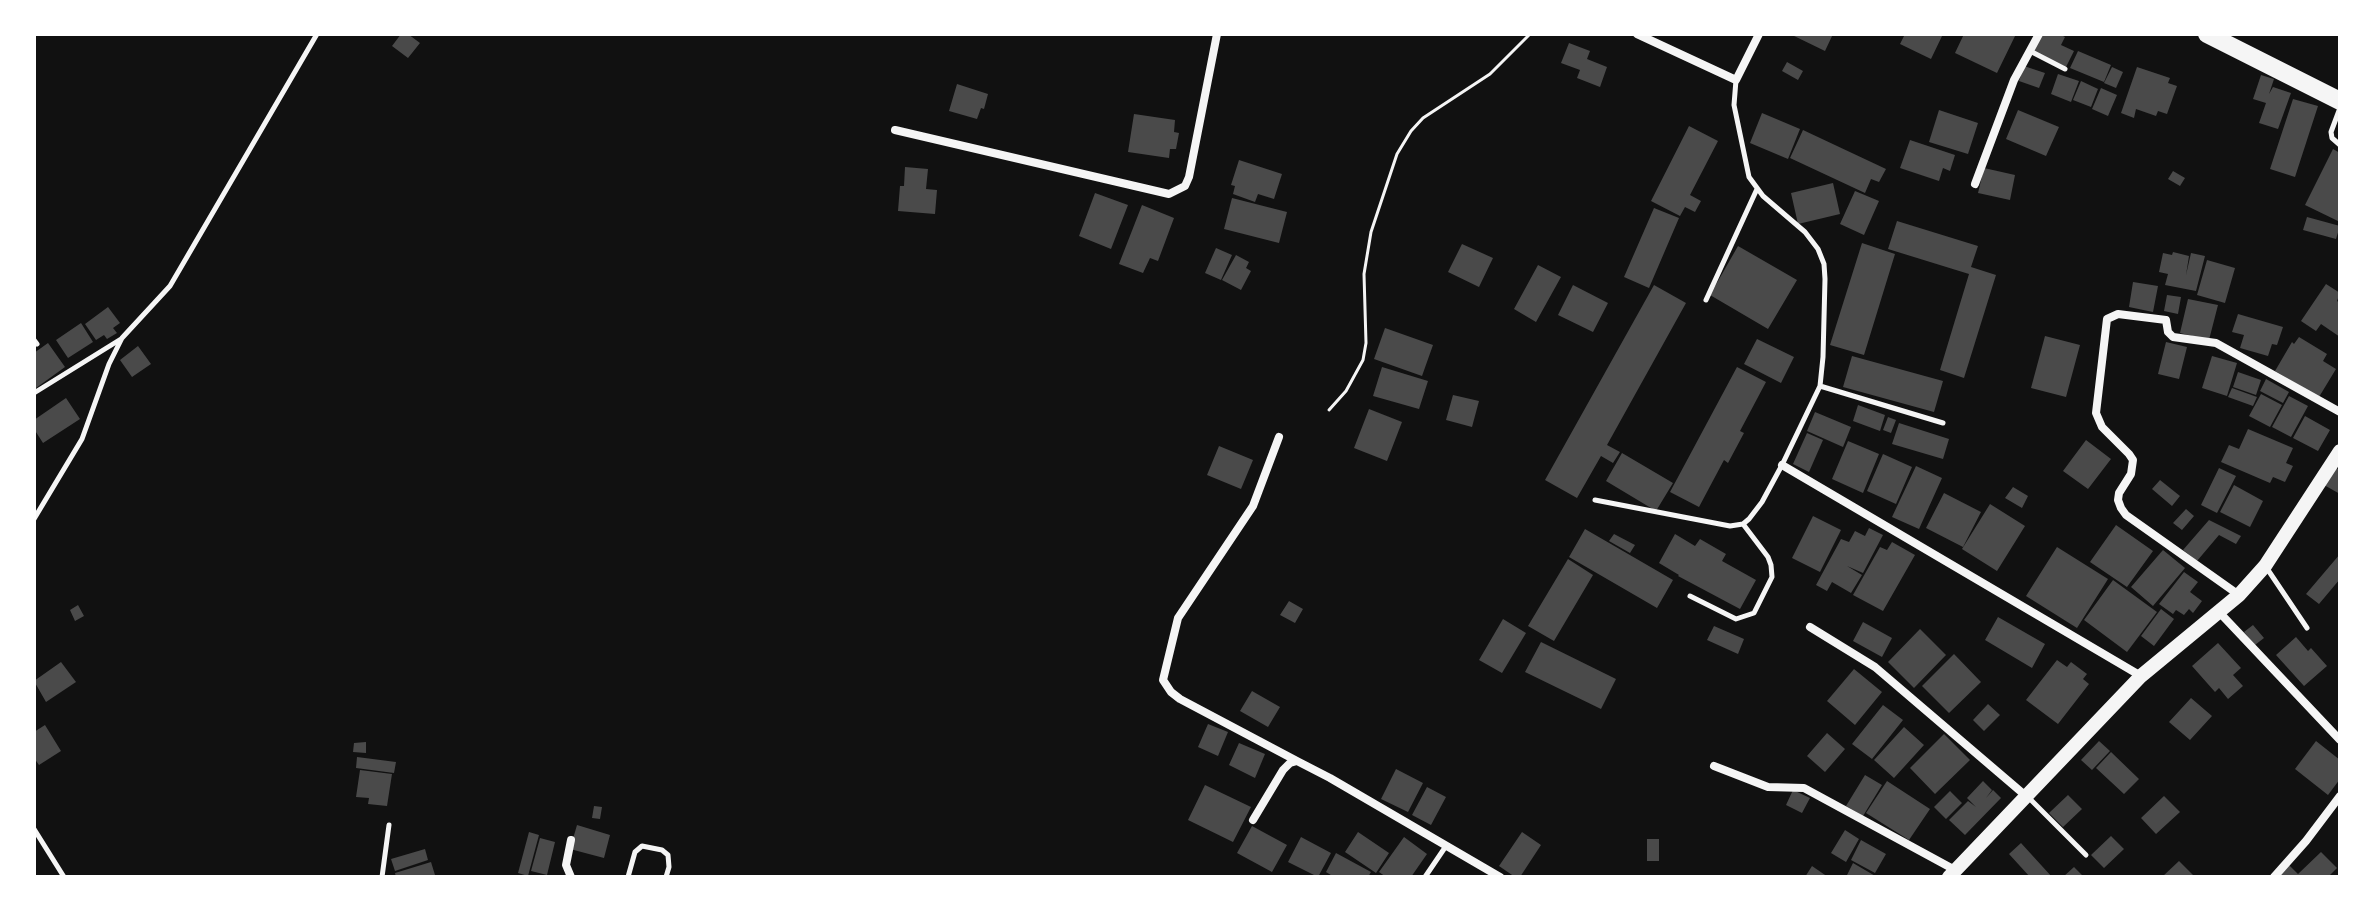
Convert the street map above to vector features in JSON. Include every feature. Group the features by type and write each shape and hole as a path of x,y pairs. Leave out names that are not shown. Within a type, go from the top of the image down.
{"highway":[{"path":"2207,34 2340,101"}],"street":[{"path":"895,130 1169,194 1185,186 1189,177 1217,34"},
{"path":"1637,34 1736,80 1759,34"},
{"path":"1975,184 2014,80 2039,34"},
{"path":"2239,595 2126,515 2121,508 2119,493 2131,474 2133,460 2102,427 2096,413 2107,319 2118,314 2166,320 2168,332 2173,337 2216,343 2340,412"},
{"path":"1279,437 1253,506 1178,618 1163,680 1180,699 1330,778 1500,877"},
{"path":"1714,766 1768,787 1804,788 1952,874 2141,676 2239,595 2265,566 2340,451"},
{"path":"1782,465 2141,676"},
{"path":"2219,612 2340,740"},
{"path":"1810,627 1875,667 2026,796"},
{"path":"1253,820 1283,770 1297,761"},
{"path":"2274,877 2340,796"},
{"path":"571,840 566,865 571,877"}],"lane":[{"path":"34,393 122,338 170,286 317,34"},
{"path":"2030,51 2065,69"},
{"path":"1595,500 1730,526 1743,524 1762,502 1820,386 1824,264 1818,249 1805,232 1757,189 1749,177 1734,105 1736,80"},
{"path":"2340,108 2331,132 2332,138 2340,145"},
{"path":"1706,300 1757,189"},
{"path":"34,519 82,439 109,364 122,338"},
{"path":"1820,386 1943,423"},
{"path":"1690,596 1736,619 1754,613 1772,577 1771,565 1743,524"},
{"path":"2265,566 2307,628"},
{"path":"2026,796 2086,855"},
{"path":"382,877 389,825"},
{"path":"34,829 64,877"},
{"path":"1425,877 1446,845"},
{"path":"628,877 635,852 642,846 662,850 668,855 666,877"}],"path":[{"path":"1329,410 1346,391 1363,360 1366,343 1364,274 1371,232 1397,154 1423,118 1490,74 1530,34"}],"building":[{"path":"401,34 408,34 420,43 408,58 392,46"},
{"path":"1790,34 1833,34 1825,51"},
{"path":"1905,34 1943,34 1931,59 1900,44"},
{"path":"1964,34 2016,34 1997,73 1955,53"},
{"path":"2041,34 2065,37 2061,45 2074,51 2066,67 2032,51"},
{"path":"1569,43 1590,51 1587,59 1607,67 1600,87 1577,78 1580,70 1561,63"},
{"path":"2078,51 2111,65 2104,82 2070,68"},
{"path":"1787,62 1803,71 1798,80 1782,71"},
{"path":"2024,66 2045,73 2039,88 2019,81"},
{"path":"2112,67 2123,72 2116,88 2104,83"},
{"path":"2137,67 2170,78 2168,83 2177,86 2167,114 2158,111 2156,116 2136,109 2134,118 2121,113"},
{"path":"2058,74 2079,81 2071,102 2051,94"},
{"path":"2261,75 2274,79 2269,94 2273,87 2291,93 2278,129 2259,123 2266,103 2253,99"},
{"path":"2081,81 2098,89 2091,107 2073,100"},
{"path":"957,84 988,94 977,119 949,111"},
{"path":"2101,88 2117,95 2108,116 2092,109"},
{"path":"2293,99 2318,106 2295,177 2270,169"},
{"path":"1939,110 1978,123 1968,154 1929,142"},
{"path":"2018,110 2059,127 2046,156 2006,139"},
{"path":"1762,113 1800,129 1788,159 1750,143"},
{"path":"1134,114 1175,120 1174,132 1179,133 1176,149 1170,149 1169,158 1128,152"},
{"path":"1689,126 1718,141 1690,195 1701,201 1695,212 1685,207 1680,216 1651,201"},
{"path":"1803,130 1886,169 1879,182 1871,179 1865,193 1790,158"},
{"path":"1910,140 1955,155 1950,171 1943,168 1939,181 1900,168"},
{"path":"2333,149 2340,153 2340,222 2305,205"},
{"path":"1239,160 1282,174 1274,199 1258,194 1255,202 1233,194 1235,186 1231,185"},
{"path":"905,167 928,169 926,189 937,190 935,214 898,211"},
{"path":"1984,168 2015,175 2010,200 1978,193"},
{"path":"2173,171 2185,178 2180,186 2168,179"},
{"path":"1833,183 1840,214 1798,224 1791,193"},
{"path":"1855,191 1879,201 1864,235 1840,224"},
{"path":"1095,193 1128,205 1111,249 1079,236"},
{"path":"1232,198 1287,212 1279,243 1224,229"},
{"path":"1142,205 1174,218 1158,261 1150,258 1143,273 1119,264"},
{"path":"1654,208 1679,218 1649,288 1624,277"},
{"path":"2307,217 2340,226 2336,239 2303,230"},
{"path":"1897,221 1978,246 1971,267 1996,275 1964,378 1940,370 1969,274 1888,249"},
{"path":"1862,243 1895,254 1864,355 1830,345"},
{"path":"1462,244 1493,258 1479,287 1448,272"},
{"path":"1738,246 1797,280 1768,329 1710,295"},
{"path":"1216,248 1232,255 1221,280 1205,273"},
{"path":"2173,252 2189,256 2186,275 2191,253 2205,256 2196,291 2165,285 2168,274 2159,272 2163,253 2172,255"},
{"path":"1236,255 1249,262 1246,268 1251,271 1241,290 1222,280"},
{"path":"2207,260 2235,268 2225,303 2197,295"},
{"path":"1538,265 1561,277 1536,322 1514,309"},
{"path":"2133,282 2158,286 2153,312 2129,307"},
{"path":"2326,284 2340,293 2337,301 2340,303 2340,337 2321,324 2316,331 2301,321"},
{"path":"1573,285 1608,303 1593,332 1558,315"},
{"path":"1654,285 1686,303 1607,445 1620,452 1613,463 1601,456 1577,498 1545,480"},
{"path":"2167,295 2181,297 2178,314 2164,311"},
{"path":"2188,299 2218,305 2209,340 2180,333"},
{"path":"108,307 120,323 113,328 117,333 107,339 104,335 96,340 85,324"},
{"path":"2238,314 2283,327 2277,345 2272,344 2268,356 2240,348 2244,335 2232,332"},
{"path":"81,323 93,342 68,358 56,340"},
{"path":"1385,328 1433,345 1422,376 1374,359"},
{"path":"2045,336 2080,345 2066,397 2031,388"},
{"path":"2299,337 2327,354 2323,361 2336,369 2319,397 2275,371 2292,342 2294,344"},
{"path":"1757,339 1794,357 1781,383 1744,364"},
{"path":"2166,342 2187,347 2179,379 2158,374"},
{"path":"48,343 65,367 36,388 34,353"},
{"path":"138,346 151,364 132,377 120,360"},
{"path":"1852,356 1943,381 1934,412 1843,387"},
{"path":"2212,356 2237,363 2227,396 2202,388"},
{"path":"1382,367 1428,381 1419,409 1373,396"},
{"path":"1737,367 1766,382 1740,431 1744,433 1728,463 1724,460 1699,507 1670,492"},
{"path":"2238,372 2261,380 2256,395 2233,387"},
{"path":"2266,379 2289,392 2283,403 2260,391"},
{"path":"2232,388 2257,397 2253,406 2228,397"},
{"path":"2261,394 2282,405 2270,427 2249,416"},
{"path":"1453,395 1479,401 1472,427 1446,420"},
{"path":"2289,396 2308,406 2291,437 2272,427"},
{"path":"66,398 80,419 43,443 34,429 34,420"},
{"path":"1858,405 1885,415 1880,431 1853,421"},
{"path":"1369,409 1402,422 1387,461 1354,448"},
{"path":"1815,412 1851,427 1843,447 1807,431"},
{"path":"2305,416 2330,430 2318,451 2293,438"},
{"path":"1888,417 1896,420 1891,433 1883,430"},
{"path":"1899,423 1949,439 1943,459 1892,444"},
{"path":"2248,429 2293,448 2286,463 2293,466 2285,482 2273,477 2270,483 2221,462 2229,445 2239,449"},
{"path":"1807,433 1823,440 1809,472 1793,464"},
{"path":"2086,440 2111,459 2088,489 2063,471"},
{"path":"1848,441 1879,454 1863,493 1832,479"},
{"path":"1219,446 1253,460 1241,489 1207,475"},
{"path":"1622,453 1673,483 1656,511 1606,481"},
{"path":"1883,454 1912,467 1896,504 1867,491"},
{"path":"1916,466 1942,478 1919,529 1892,517"},
{"path":"2334,467 2340,470 2340,494 2324,485"},
{"path":"2219,468 2236,476 2217,513 2201,505"},
{"path":"2160,480 2180,496 2172,506 2152,489"},
{"path":"2234,485 2263,501 2250,527 2220,512"},
{"path":"2013,487 2028,496 2022,508 2005,498"},
{"path":"1944,493 1981,512 1963,547 1926,528"},
{"path":"1990,504 2025,526 1997,571 1962,549"},
{"path":"2186,509 2194,516 2182,530 2173,523"},
{"path":"1813,516 1841,530 1820,572 1792,558"},
{"path":"2209,520 2241,536 2236,544 2219,535 2197,561 2183,550"},
{"path":"2116,525 2153,551 2127,587 2090,562"},
{"path":"1869,528 1883,535 1863,573 1847,566 1862,575 1851,593 1832,582 1827,591 1816,585 1841,539 1849,542 1855,531 1865,536"},
{"path":"1585,529 1673,580 1657,608 1569,557"},
{"path":"1614,534 1635,545 1630,553 1609,541"},
{"path":"1675,534 1695,546 1700,539 1726,554 1722,561 1756,580 1740,609 1659,563"},
{"path":"1892,542 1915,555 1883,611 1853,595 1880,547 1887,550"},
{"path":"2057,547 2108,579 2077,628 2026,596"},
{"path":"2163,550 2185,568 2153,606 2131,587"},
{"path":"2340,554 2340,579 2319,604 2306,594"},
{"path":"1568,559 1593,575 1554,641 1528,626"},
{"path":"2184,572 2198,582 2190,592 2202,601 2193,613 2189,609 2184,615 2176,610 2173,614 2159,604"},
{"path":"2113,580 2157,612 2127,652 2084,620"},
{"path":"1289,601 1303,609 1295,623 1280,615"},
{"path":"78,605 84,616 75,621 70,610"},
{"path":"2161,609 2174,619 2154,646 2141,636"},
{"path":"1998,617 2045,644 2032,668 1985,640"},
{"path":"1503,619 1526,633 1502,673 1479,660"},
{"path":"1863,622 1892,638 1882,657 1853,641"},
{"path":"2253,625 2264,638 2255,645 2244,632"},
{"path":"1714,626 1744,639 1738,654 1707,640"},
{"path":"1920,629 1946,655 1914,688 1888,662"},
{"path":"2296,637 2327,666 2304,686 2276,655"},
{"path":"1541,642 1616,679 1601,709 1525,672"},
{"path":"2218,643 2241,668 2233,675 2243,686 2228,699 2219,688 2215,692 2192,666"},
{"path":"1954,654 1981,682 1949,713 1922,686"},
{"path":"2057,660 2067,667 2071,662 2087,674 2083,679 2089,684 2058,724 2026,700"},
{"path":"61,662 76,682 46,702 34,681"},
{"path":"1854,669 1882,692 1855,725 1827,701"},
{"path":"1252,691 1280,707 1268,727 1240,711"},
{"path":"2191,698 2212,716 2190,740 2169,722"},
{"path":"1988,704 2000,715 1984,731 1973,720"},
{"path":"1883,705 1903,720 1872,759 1852,744"},
{"path":"1208,724 1228,732 1218,756 1198,747"},
{"path":"45,725 61,751 39,765 34,758 34,732"},
{"path":"1904,727 1924,745 1894,778 1874,760"},
{"path":"1827,733 1845,749 1825,772 1807,756"},
{"path":"1944,734 1970,760 1935,794 1910,768"},
{"path":"2099,741 2110,751 2092,770 2081,760"},
{"path":"2316,741 2340,760 2340,779 2328,795 2295,769"},
{"path":"366,742 366,753 353,752 354,743"},
{"path":"1239,743 1265,754 1255,778 1229,765"},
{"path":"2111,752 2139,779 2124,794 2096,768"},
{"path":"357,757 396,762 394,773 356,768"},
{"path":"1396,769 1423,783 1408,812 1381,799"},
{"path":"360,770 392,774 387,806 368,804 369,798 356,797"},
{"path":"1865,775 1882,785 1863,816 1846,806"},
{"path":"1887,781 1930,809 1909,840 1866,813"},
{"path":"1983,781 1992,790 1986,798 1993,790 2001,798 1965,835 1949,820 1968,801 1976,807 1967,798"},
{"path":"1205,785 1251,807 1233,842 1188,820"},
{"path":"1427,787 1446,797 1431,825 1412,815"},
{"path":"1793,790 1810,798 1802,813 1786,805"},
{"path":"1950,791 1962,803 1946,819 1934,807"},
{"path":"2068,795 2082,809 2063,827 2049,813"},
{"path":"2164,796 2180,812 2156,834 2141,818"},
{"path":"594,806 602,807 600,819 592,818"},
{"path":"577,825 610,835 604,858 570,849"},
{"path":"1252,826 1287,845 1272,872 1237,853"},
{"path":"1845,830 1859,839 1846,862 1831,853"},
{"path":"529,832 539,835 528,876 518,873"},
{"path":"1358,832 1389,853 1376,873 1345,852"},
{"path":"1522,832 1541,845 1520,877 1515,877 1499,866"},
{"path":"2111,836 2124,849 2104,868 2091,855"},
{"path":"1301,837 1331,853 1318,877 1288,862"},
{"path":"1404,837 1427,854 1411,877 1386,877 1379,872"},
{"path":"540,838 555,842 547,875 531,871"},
{"path":"1647,839 1659,839 1659,861 1647,861"},
{"path":"1861,840 1886,854 1875,873 1851,860"},
{"path":"2021,843 2052,877 2030,877 2009,854"},
{"path":"425,849 428,860 395,871 391,859"},
{"path":"2321,852 2337,868 2328,877 2276,877 2288,864 2298,874"},
{"path":"1336,853 1371,872 1368,877 1334,877 1326,872"},
{"path":"2179,861 2195,877 2162,877"},
{"path":"431,862 435,875 396,877 395,873"},
{"path":"1853,863 1877,877 1846,877"},
{"path":"1812,866 1828,877 1805,877"},
{"path":"2074,867 2084,877 2063,877"}]}
